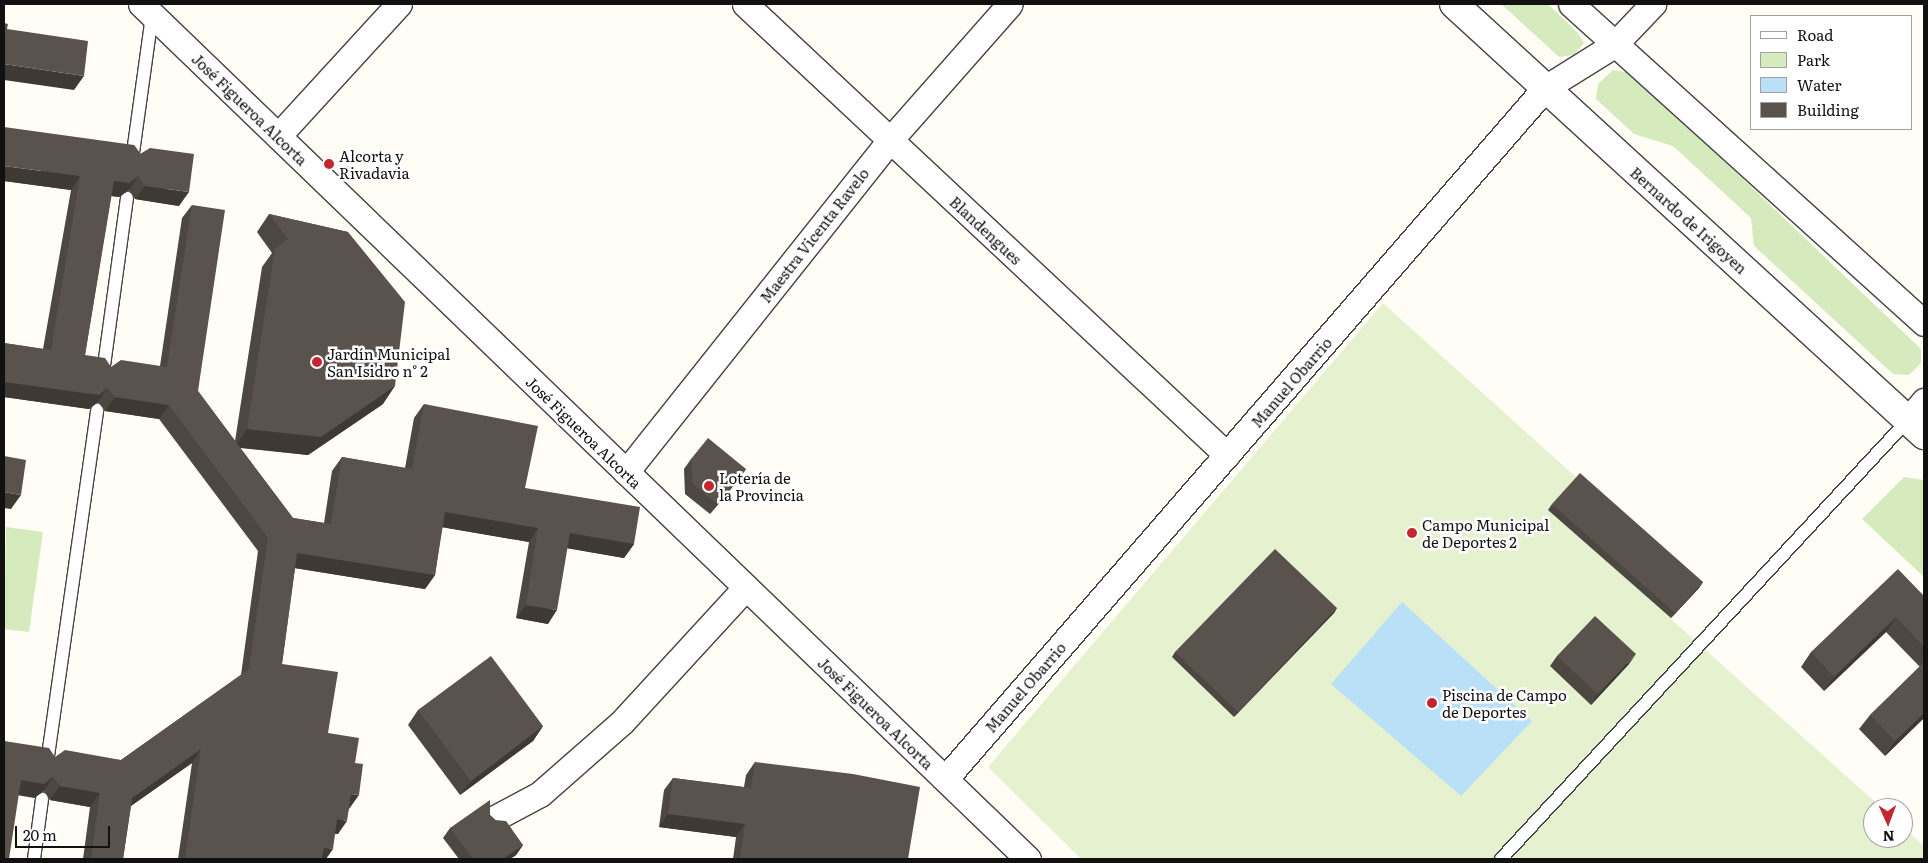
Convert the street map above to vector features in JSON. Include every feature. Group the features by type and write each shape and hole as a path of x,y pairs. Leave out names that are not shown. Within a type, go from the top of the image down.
{"street":[{"path":"278,136 399,4"},
{"name":"Blandengues","path":"745,4 1227,455"},
{"name":"Maestra Vicenta Ravelo","path":"626,472 890,140 1010,4"},
{"name":"Bernardo de Irigoyen","path":"1454,4 1545,88 1919,419"},
{"path":"1571,4 1924,324"},
{"name":"Manuel Obarrio","path":"945,779 1545,88 1614,45 1653,4"},
{"name":"José Figueroa Alcorta","path":"146,9 1028,859"},
{"path":"496,818 540,794 622,722 746,587"}],"lane":[{"path":"132,160 146,9"},
{"path":"102,373 127,198"},
{"path":"47,763 97,410"},
{"path":"1501,859 1919,419"},
{"path":"34,859 42,799"}],"green space":[{"path":"1501,4 1548,4 1577,32 1584,43 1574,55 1559,57"},
{"path":"1613,70 1632,73 1921,349 1921,363 1909,375 1893,374 1754,246 1751,218 1673,146 1634,134 1596,99 1598,84"},
{"name":"Campo Municipal de Deportes 2","path":"1383,303 1699,588 1671,619 1871,798 1863,798 1863,848 1913,848 1913,836 1924,846 1924,859 1081,859 988,767"},
{"path":"1904,477 1924,480 1924,577 1862,519"},
{"path":"6,527 43,532 29,632 4,629"}],"water":[{"name":"Piscina de Campo de Deportes","path":"1402,602 1532,721 1461,796 1331,684"}],"building":[{"path":"4,23 8,24 7,29 88,41 84,76 4,64"},
{"path":"4,127 134,145 140,154 150,148 194,154 189,192 145,186 138,176 129,183 114,181 85,355 105,358 111,367 121,360 167,367 192,205 225,210 198,391 293,518 331,524 342,457 412,469 424,404 538,426 525,488 640,507 634,544 570,533 557,610 526,605 538,528 445,512 435,575 297,553 282,664 338,672 328,733 359,738 355,763 363,764 359,795 351,794 347,821 337,819 333,849 324,848 322,859 185,859 201,749 132,798 123,859 91,859 100,793 60,786 53,777 44,784 21,780 9,859 4,859 4,741 49,748 55,757 65,750 121,760 249,669 268,538 169,405 115,397 107,388 99,395 4,382 4,343 51,350 80,176 4,166"},
{"name":"Jardín Municipal San Isidro n° 2","path":"269,214 348,232 405,302 395,386 321,437 247,429 275,249 288,239"},
{"name":"Lotería de la Provincia","path":"708,438 746,469 717,504 693,484 691,459"},
{"path":"4,456 26,460 21,495 4,492"},
{"path":"1580,473 1703,582 1675,613 1552,504"},
{"path":"1275,549 1337,608 1238,712 1175,652"},
{"path":"1898,569 1924,596 1924,647 1896,617 1834,677 1811,652"},
{"path":"1595,616 1636,654 1598,694 1557,656"},
{"path":"491,656 543,726 471,781 418,710"},
{"path":"1924,662 1924,713 1895,741 1870,715"},
{"path":"755,762 853,774 920,787 908,859 740,859 745,824 668,814 673,778 751,788"},
{"path":"490,800 490,815 495,820 506,821 523,845 503,859 473,859 450,828"}],"place":[{"name":"Alcorta y Rivadavia","path":"329,164"},
{"name":"Jardín Municipal San Isidro n° 2","path":"317,362"},
{"name":"Lotería de la Provincia","path":"709,486"},
{"name":"Campo Municipal de Deportes 2","path":"1412,533"},
{"name":"Piscina de Campo de Deportes","path":"1432,703"}]}
